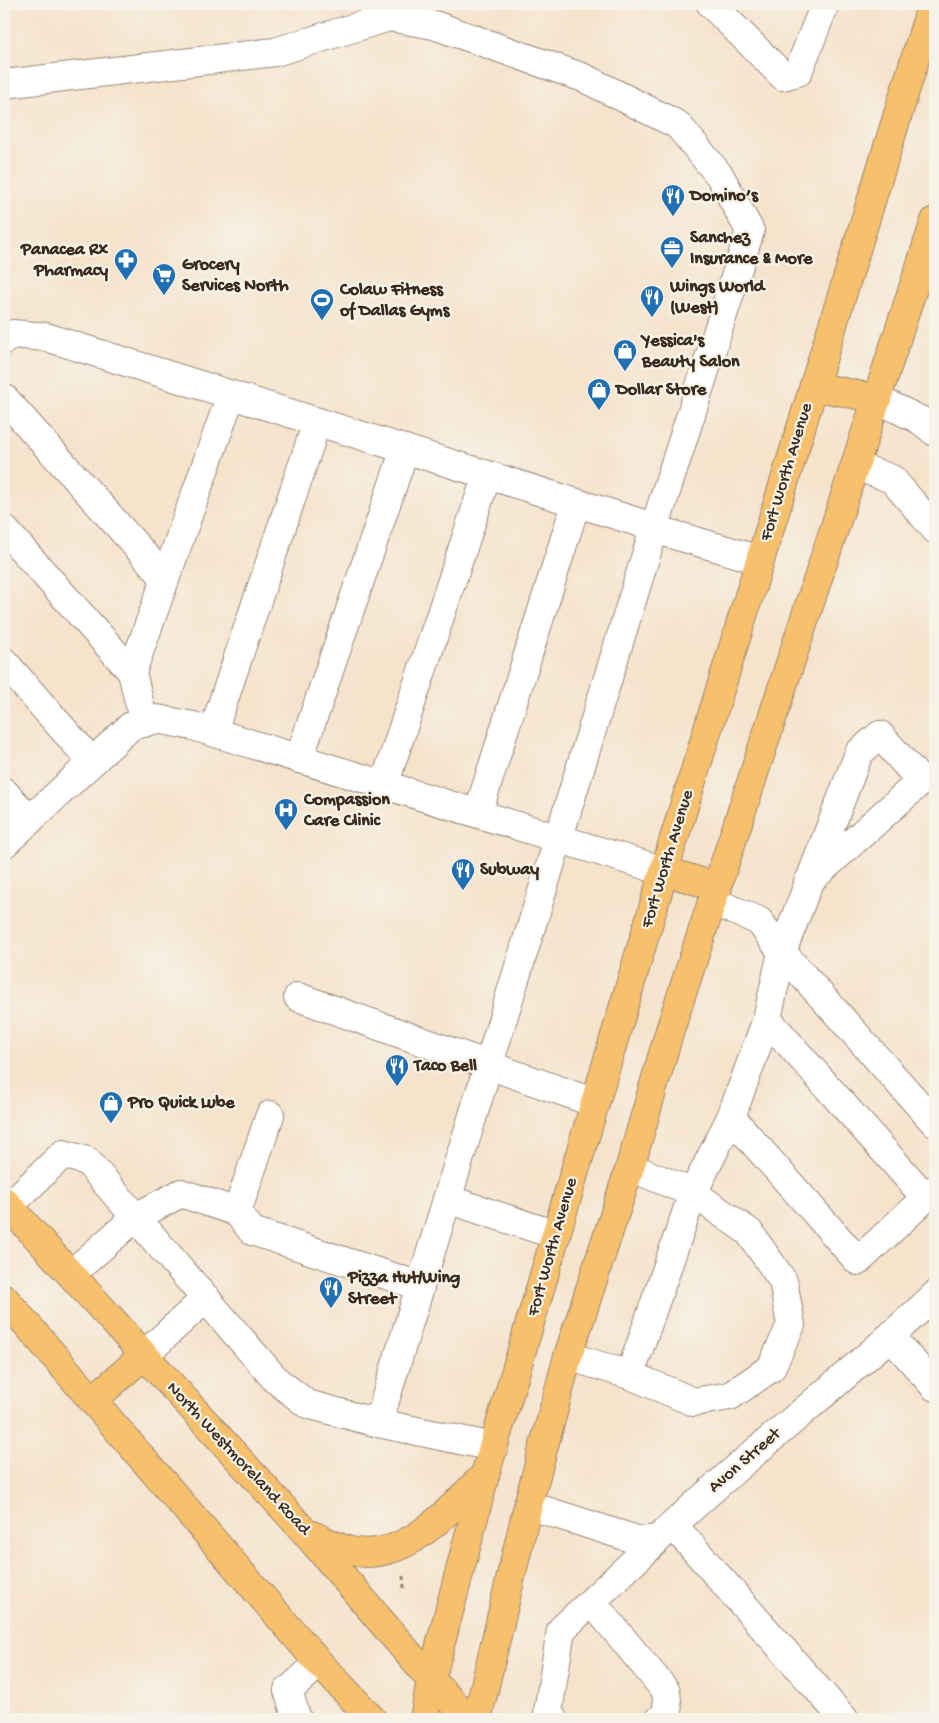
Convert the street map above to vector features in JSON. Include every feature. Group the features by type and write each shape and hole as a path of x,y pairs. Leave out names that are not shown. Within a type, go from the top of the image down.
{"main road":[{"name":"Fort Worth Avenue","path":"424,1719 431,1680 485,1475 595,1102 664,871 932,4"},
{"path":"477,1719 528,1506 568,1356 630,1167 670,1030 716,895 935,221"},
{"path":"814,386 877,399"},
{"path":"664,871 716,895"},
{"name":"North Westmoreland Road","path":"6,1204 72,1274 144,1356 305,1532 431,1680 469,1719"},
{"path":"4,1298 319,1662 372,1719"},
{"path":"93,1400 144,1356"},
{"path":"305,1532 351,1551 393,1549 414,1538 485,1475"}],"street":[{"path":"711,4 782,76 798,72 825,4"},
{"path":"4,84 275,52 389,17 434,24 584,78 678,125 720,176 750,231 654,529 378,1423"},
{"path":"4,340 13,334 46,337 640,523 654,529 760,560"},
{"path":"132,672 230,395"},
{"path":"4,398 165,578"},
{"path":"877,399 920,420 935,432"},
{"path":"213,732 317,422"},
{"path":"299,759 405,449"},
{"path":"856,466 892,478 935,529"},
{"path":"384,785 486,475"},
{"path":"478,813 576,503"},
{"path":"4,529 132,672 144,723"},
{"path":"4,662 92,762"},
{"path":"4,844 131,726 157,719 213,732 664,871"},
{"path":"630,1376 693,1193 731,1117 767,1019 782,952 808,882 859,753 880,735 928,778 808,882"},
{"path":"4,792 30,820"},
{"path":"716,895 759,921 782,952 935,1123"},
{"path":"298,997 488,1066 595,1102"},
{"path":"731,1117 858,1261 931,1194 767,1019"},
{"path":"237,1212 270,1115"},
{"path":"6,1204 62,1154 88,1161 276,1380 307,1404 378,1423 494,1446"},
{"path":"568,1356 630,1376 694,1402 730,1396 771,1368 791,1325 783,1281 749,1232 693,1193 630,1167"},
{"path":"72,1274 136,1217 181,1193 237,1212 252,1231 420,1286"},
{"path":"447,1199 556,1235"},
{"name":"Avon Street","path":"553,1719 548,1712 561,1630 665,1532 781,1429 891,1337 935,1295"},
{"path":"144,1356 206,1298"},
{"path":"891,1337 935,1387"},
{"path":"528,1506 640,1541 665,1532 844,1719"},
{"path":"592,1602 666,1691 668,1712 660,1719"},
{"path":"297,1719 288,1691 319,1662"}],"place":[{"name":"Domino’s","path":"673,217"},
{"name":"Sanchez Insurance & More","path":"672,269"},
{"name":"Panacea Rx Pharmacy","path":"126,281"},
{"name":"Grocery Services North","path":"164,296"},
{"name":"Wings World (West)","path":"652,318"},
{"name":"Colaw Fitness of Dallas Gyms","path":"322,321"},
{"name":"Yessica's Beauty Salon","path":"625,372"},
{"name":"Dollar Store","path":"599,411"},
{"name":"Compassion Care Clinic","path":"286,831"},
{"name":"Subway","path":"463,891"},
{"name":"Taco Bell","path":"397,1087"},
{"name":"Pro Quick Lube","path":"111,1124"},
{"name":"Pizza Hut/Wing Street","path":"331,1309"}]}
